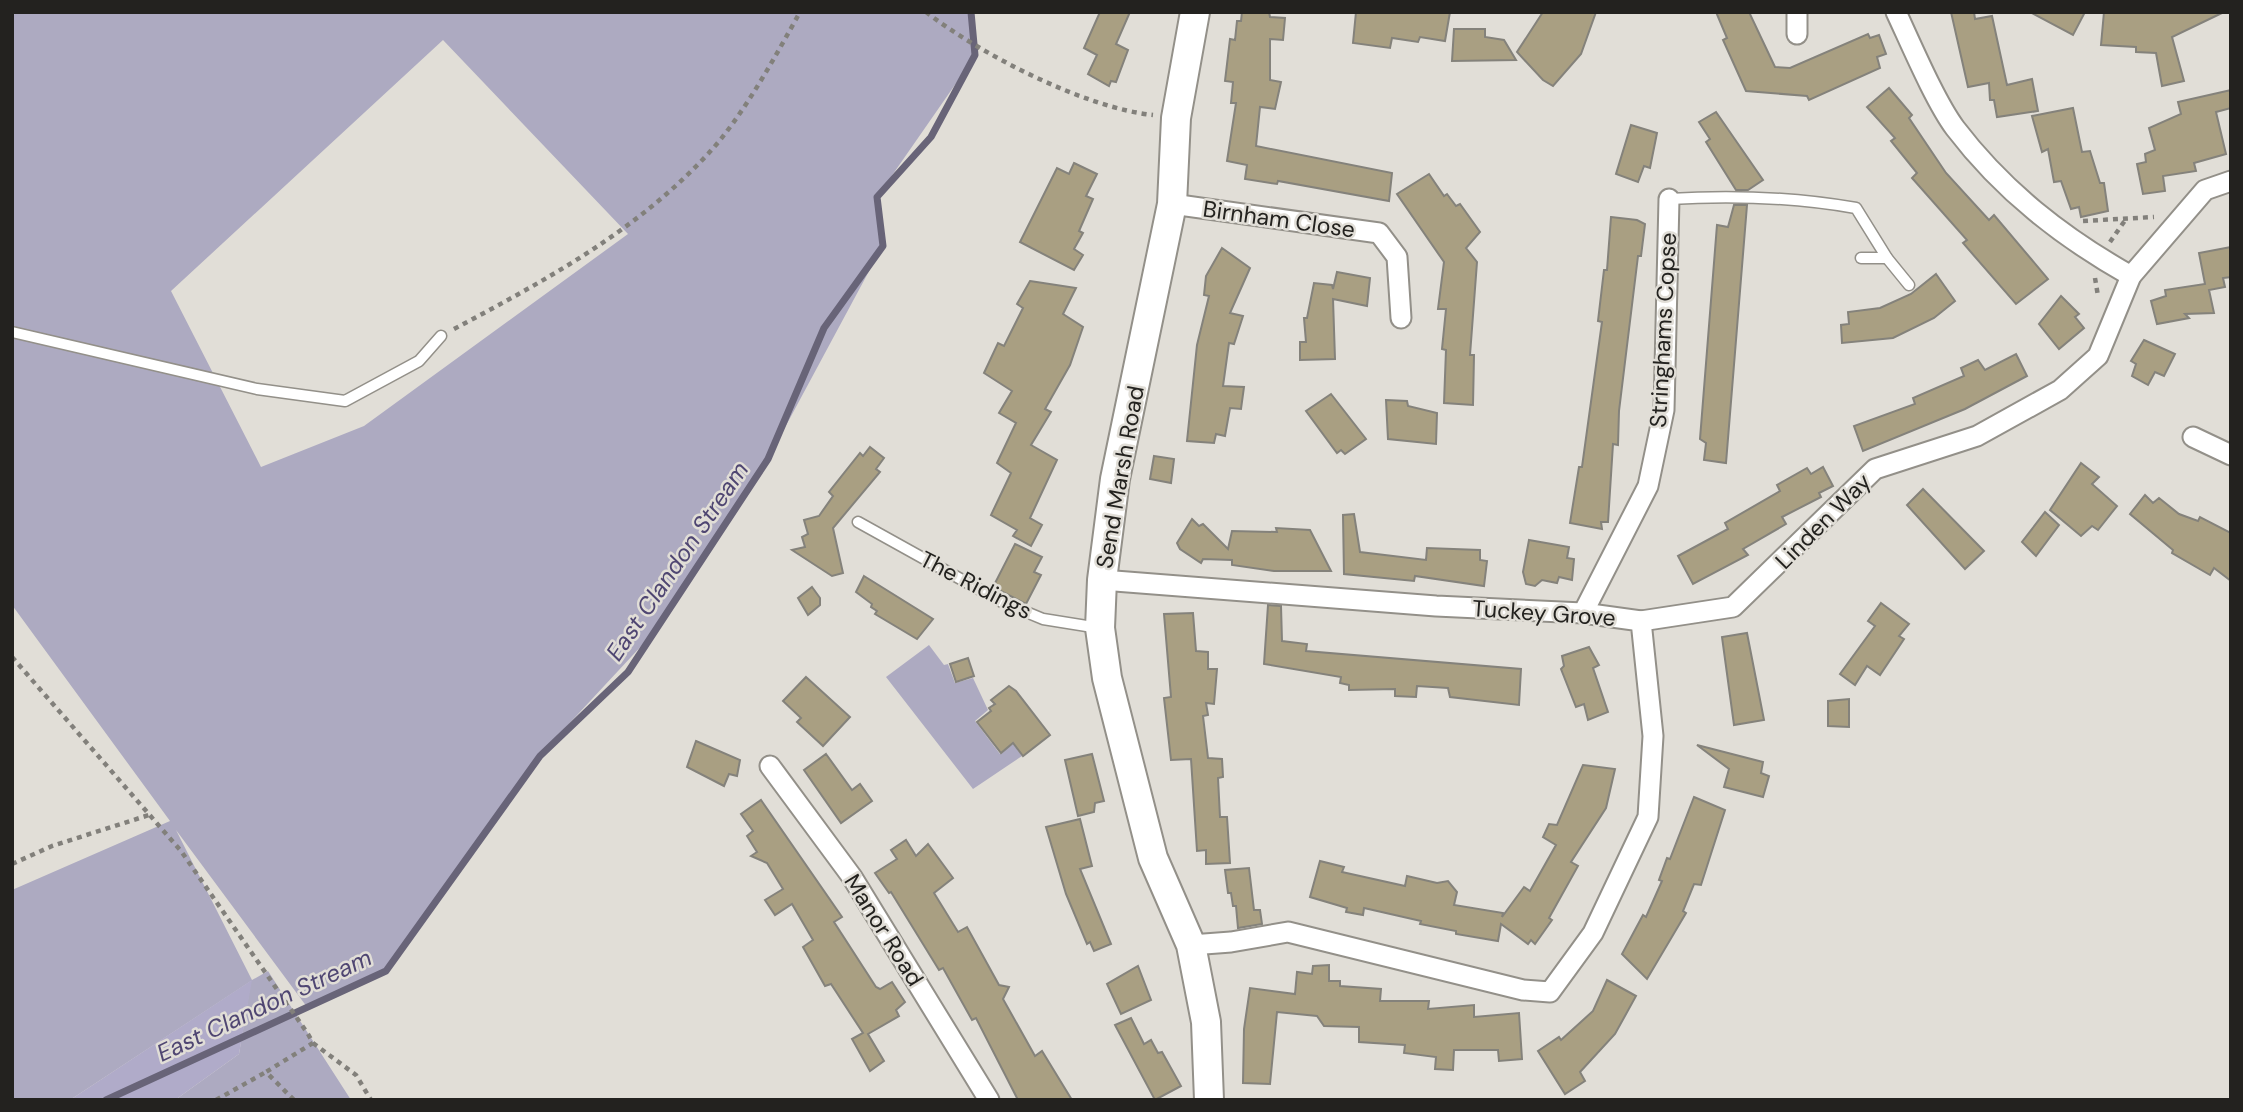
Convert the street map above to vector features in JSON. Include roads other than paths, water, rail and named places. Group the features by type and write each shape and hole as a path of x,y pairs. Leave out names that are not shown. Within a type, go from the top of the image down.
{"main road":[{"name":"Send Marsh Road","path":"1195,12 1176,118 1172,204 1115,479 1102,580 1100,628 1107,678 1153,858 1191,945 1206,1022 1209,1100"}],"street":[{"path":"1797,12 1797,34"},
{"path":"1896,12 1953,126 2011,192 2077,246 2131,276"},
{"name":"Linden Way","path":"1641,621 1733,607 1875,469 1977,436 2060,390 2098,356 2131,276 2205,190 2231,181"},
{"name":"Stringhams Copse","path":"1583,613 1648,486 1664,410 1668,199"},
{"name":"Birnham Close","path":"1172,204 1379,233 1397,257 1401,318"},
{"path":"2193,437 2231,455"},
{"name":"Tuckey Grove","path":"1102,580 1436,606 1583,613 1641,621 1653,736 1648,817 1593,933 1550,992 1523,990 1289,932 1231,942 1191,945"},
{"name":"Manor Road","path":"770,766 852,877 989,1100"}],"lane":[{"path":"1668,199 1724,195 1811,200 1856,208 1887,258 1909,285"},
{"path":"1861,258 1887,258"},
{"path":"12,332 257,388 345,401 419,360 441,336"},
{"name":"The Ridings","path":"858,523 1002,602 1043,620 1100,628"}],"waterway":[{"name":"East Clandon Stream","path":"106,1100 386,971 540,756 628,672 768,459 824,328 883,246 877,197 931,137 975,55 971,12"}]}
